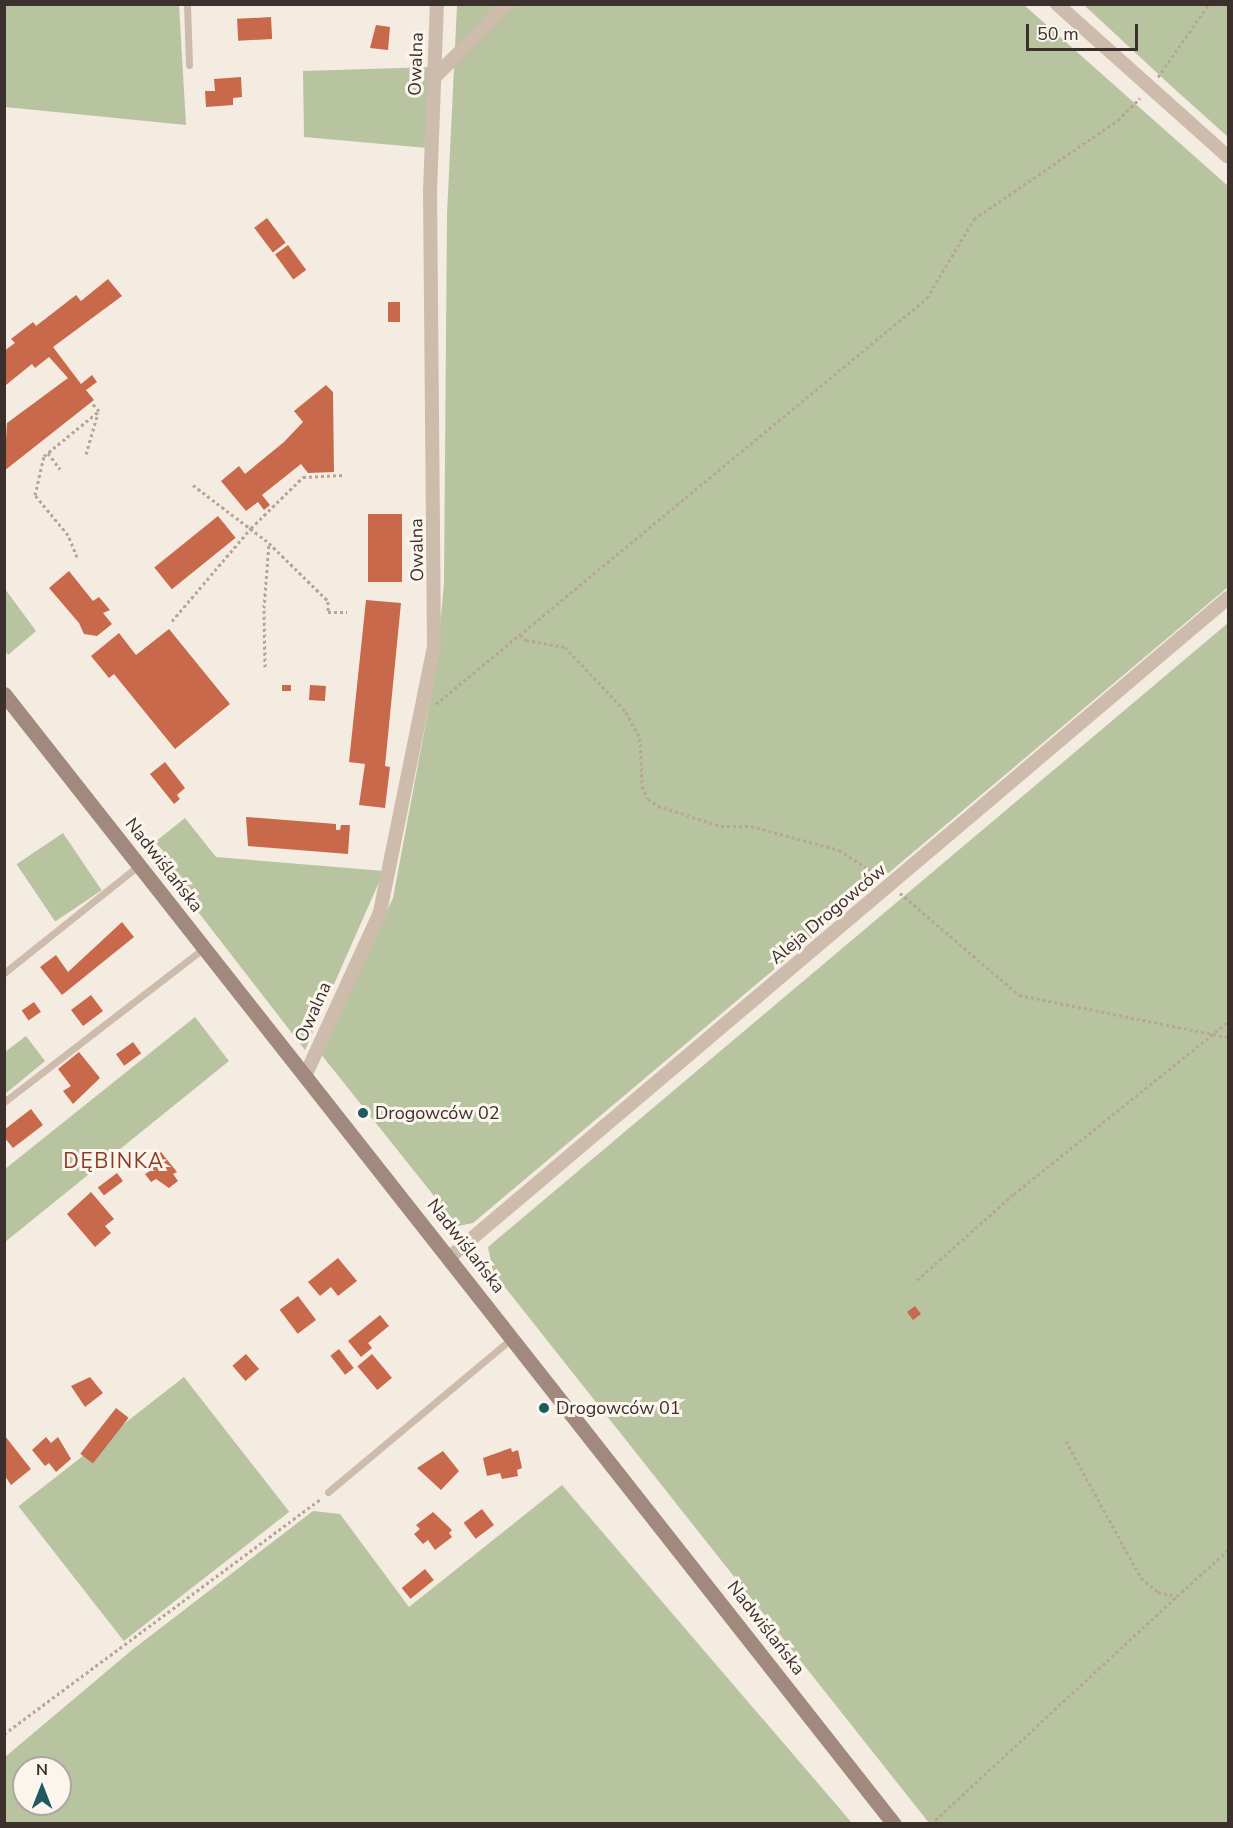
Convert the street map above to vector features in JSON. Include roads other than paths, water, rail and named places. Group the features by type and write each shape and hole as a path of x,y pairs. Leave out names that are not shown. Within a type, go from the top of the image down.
{"main road":[{"name":"Nadwiślańska","path":"4,694 306,1074 894,1824"}],"street":[{"name":"Owalna","path":"306,1074 380,912 434,646 430,192 436,4"},
{"path":"433,79 507,4"},
{"path":"1057,4 1228,157"},
{"name":"Aleja Drogowców","path":"450,1257 1228,598"}],"lane":[{"path":"187,4 189,64"},
{"path":"4,973 139,865"},
{"path":"4,1102 205,948"},
{"path":"328,1492 513,1338"}],"place":[{"name":"Drogowców 02","path":"363,1113"},
{"name":"Drogowców 01","path":"544,1408"}],"district":[{"name":"DĘBINKA","path":"114,1161"}]}
